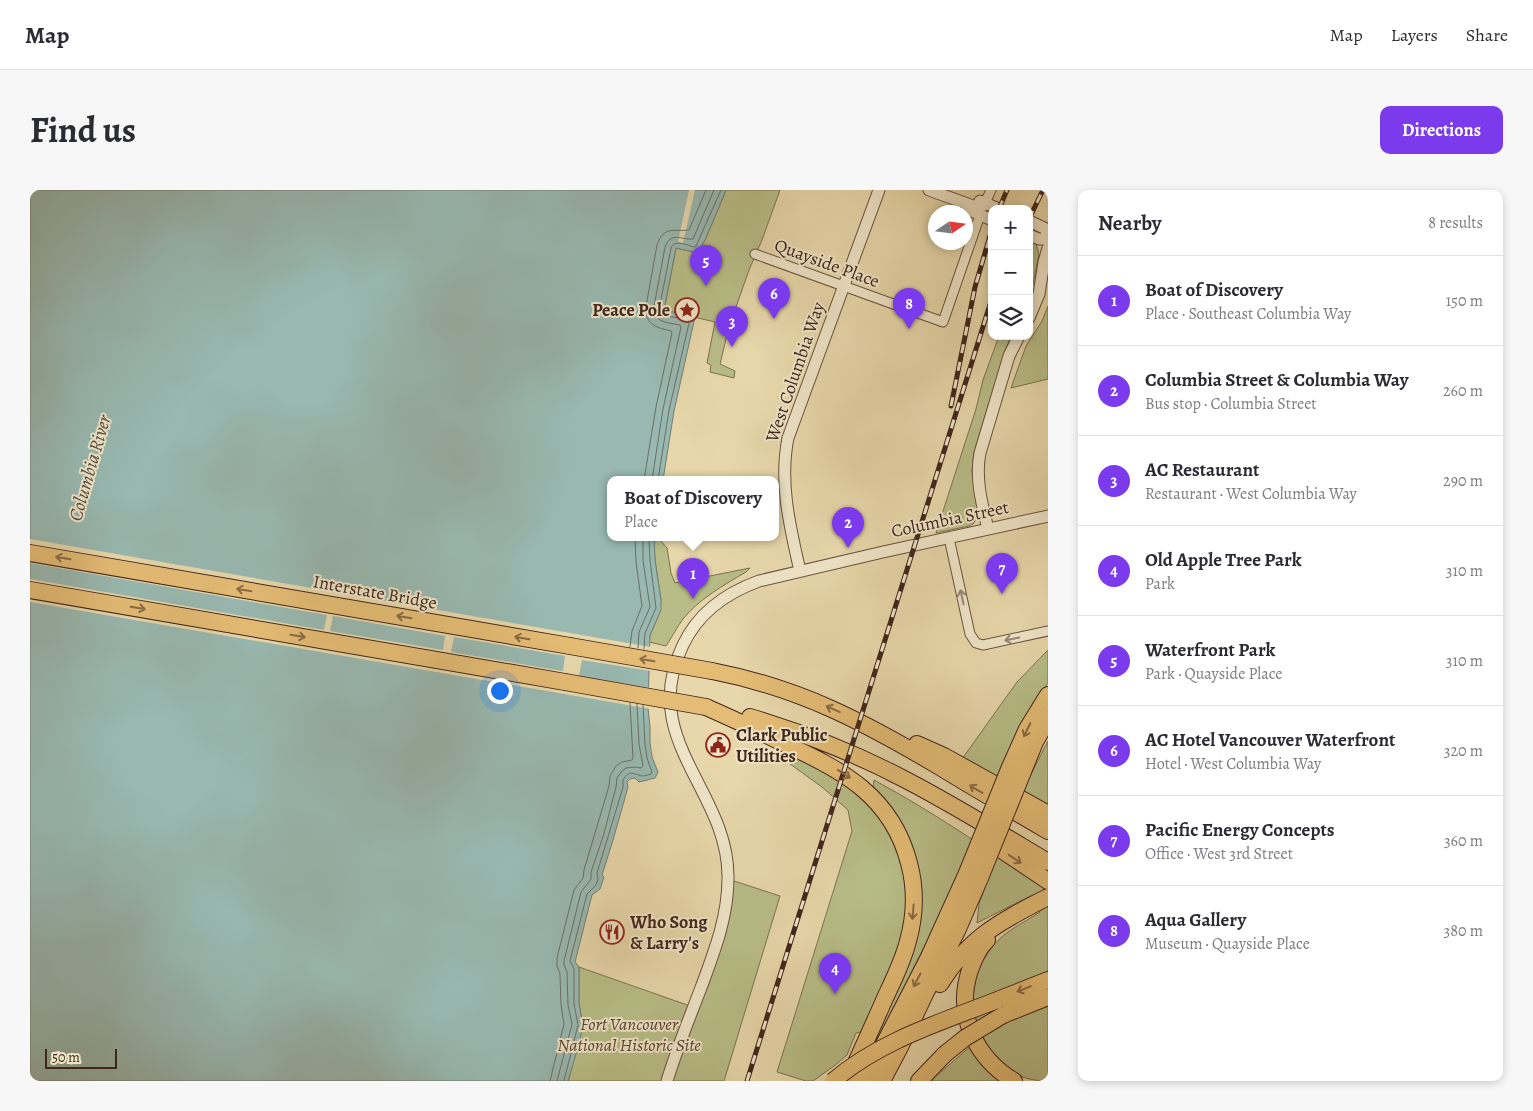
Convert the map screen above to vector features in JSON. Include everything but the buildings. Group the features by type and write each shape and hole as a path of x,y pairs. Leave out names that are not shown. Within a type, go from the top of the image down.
{"highway":[{"name":"Interstate Bridge","path":"30,553 746,678 797,694 830,707 877,730"},
{"path":"30,590 706,707 757,719 807,737 904,779 1048,862"},
{"path":"882,1081 957,931 974,875 1016,771 1027,729 1048,695"},
{"path":"706,707 817,759 846,776 863,788 884,810 904,846 914,892 911,930 900,965 848,1081"},
{"path":"1016,771 1048,719"},
{"path":"877,730 936,752 1048,814"},
{"path":"877,730 1048,831"},
{"path":"904,779 1048,882"},
{"path":"865,1081 974,875"},
{"path":"900,1047 950,967 968,948 989,929 1048,896"},
{"path":"1014,1081 1000,1072 985,1056 974,1040 967,1021 964,1000 967,980 973,961 984,942 1026,908"},
{"path":"919,1081 945,1054 1002,1007 1048,980"},
{"path":"833,1081 865,1057 894,1041 1002,1007 1048,997"}],"street":[{"name":"West Columbia Way","path":"800,571 785,494 784,455 793,420 880,190"},
{"path":"929,190 978,207 985,203 991,190"},
{"path":"959,201 968,210 988,218"},
{"path":"985,203 990,205"},
{"name":"Quayside Place","path":"755,254 943,322 980,215"},
{"path":"1033,223 1044,228 1048,233"},
{"path":"1033,237 1048,239"},
{"path":"1033,307 1038,294 1048,248"},
{"path":"988,529 979,486 978,462 1009,356 1017,340"},
{"name":"Columbia Street","path":"667,1081 722,927 726,911 728,879 726,856 718,825 673,727 669,700 670,683 675,664 686,638 702,615 726,597 753,583 1048,516"},
{"path":"949,538 970,634 976,643 984,645 1048,631"}],"green space":[{"path":"726,190 780,190 729,327 720,364 735,371 734,378 710,372 711,365 707,363 715,322 664,310 676,248 698,253"},
{"path":"1033,241 1036,244 1039,254 1033,284"},
{"path":"1048,306 1048,379 1011,388 1026,346 1030,340 1033,340 1033,335 1042,321"},
{"path":"998,340 1009,340 974,452 972,471 978,516 973,524 969,526 936,533 976,409 983,380"},
{"path":"661,541 667,548 671,573 675,583 750,568 696,605 683,619 666,646 649,642 661,600 654,542"},
{"path":"1048,650 1048,683 1034,701 1016,736 1026,784 1048,741 1048,804 962,759 1017,682"},
{"path":"792,756 823,771 852,789 880,817 891,834 899,852 907,891 907,911 900,944 861,1032 856,1033 847,1055 813,1081 806,1081 777,1072 852,831 848,810 822,787 790,764"},
{"path":"874,780 941,819 1048,891 1048,971 982,998 1048,986 1048,990 1011,1019 1048,1005 1048,1081 1025,1078 1004,1067 983,1037 973,1009 975,981 985,956 1006,933 1040,912 1032,895 977,923 979,904 991,871 948,900 877,1040 870,1044 919,887 873,788"},
{"name":"Fort Vancouver National Historic Site","path":"728,879 780,896 724,1081 568,1081 583,1025 579,1004 579,967 693,1007 716,946"},
{"path":"972,1045 1004,1081 932,1081 934,1078"}],"water":[{"name":"Columbia River","path":"30,190 726,190 698,253 676,248 664,310 695,317 674,411 664,476 607,476 607,541 654,541 661,610 650,635 648,708 652,757 658,772 655,778 639,782 635,778 627,782 628,787 602,875 604,877 600,889 592,895 575,962 579,967 579,1004 583,1025 568,1081 30,1081"}],"pier":[{"path":"689,190 695,190 683,243 678,242"},
{"path":"30,539 651,647 651,671 582,660 579,676 651,688 651,709 30,602 30,579 324,630 327,615 30,563","holes":["333,616 445,636 443,650 330,631","454,637 565,656 563,671 451,652"]}],"railway":[{"path":"1001,205 1007,190"},
{"path":"1033,211 1043,190"},
{"path":"951,406 975,287 988,243"},
{"path":"747,1081 988,311"}],"place":[{"name":"Waterfront Park","path":"706,286"},
{"name":"Peace Pole","path":"687,310"},
{"name":"AC Hotel Vancouver Waterfront","path":"774,319"},
{"name":"Aqua Gallery","path":"909,329"},
{"name":"AC Restaurant","path":"732,347"},
{"name":"Columbia Street & Columbia Way","path":"848,548"},
{"name":"Pacific Energy Concepts","path":"1002,594"},
{"name":"Boat of Discovery","path":"693,599"},
{"name":"Clark Public Utilities","path":"718,745"},
{"name":"Who Song & Larry's","path":"612,932"},
{"name":"Old Apple Tree Park","path":"835,994"}]}
